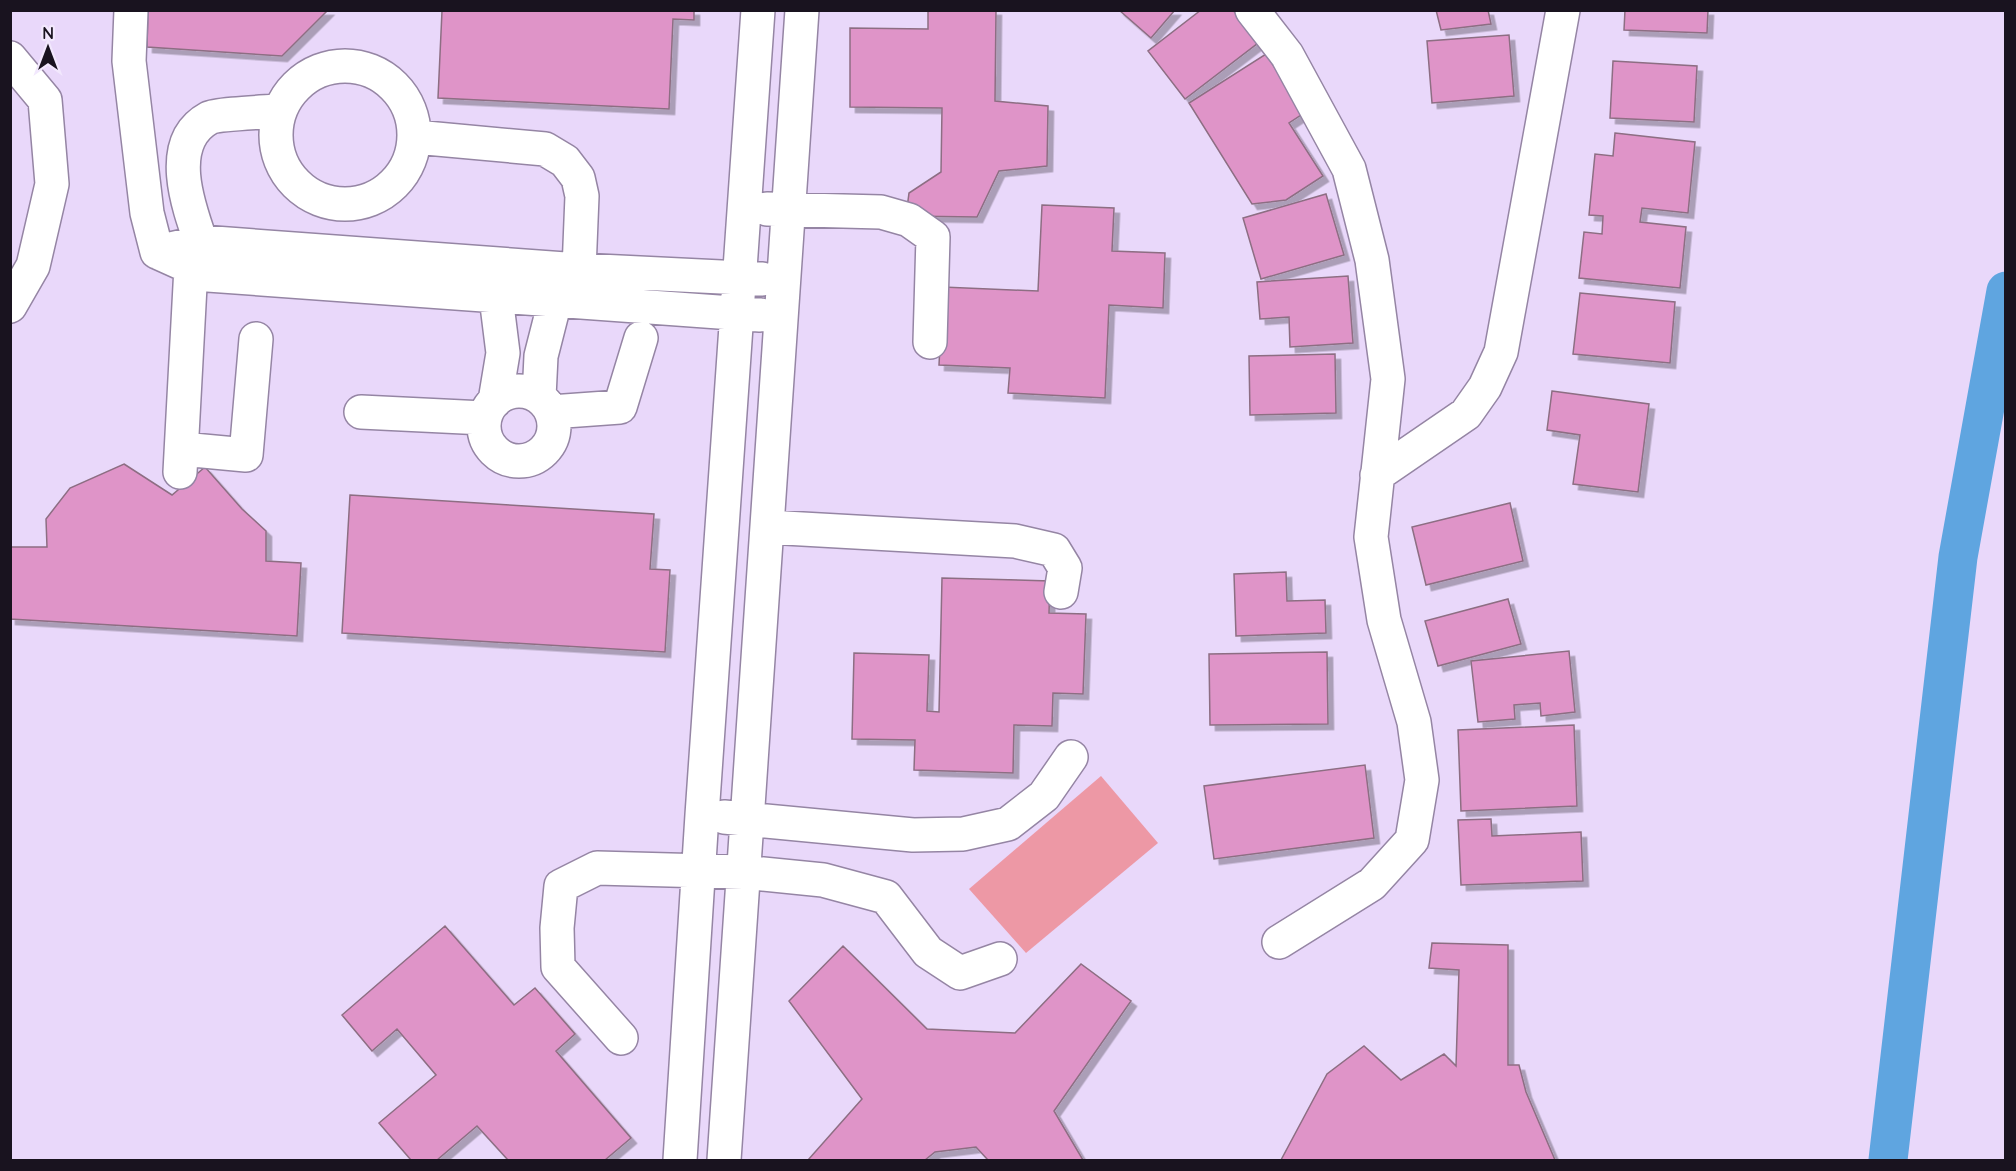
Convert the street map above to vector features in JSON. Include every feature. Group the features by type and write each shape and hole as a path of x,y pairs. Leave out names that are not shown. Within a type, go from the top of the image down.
{"street":[{"path":"131,10 129,61 147,213 157,252 196,255 353,254 579,270 785,280"},
{"path":"680,1161 758,10"},
{"path":"724,1161 802,10"},
{"path":"1252,10 1287,55 1349,169 1372,260 1388,379 1371,537 1384,620 1414,722 1422,780 1412,840 1372,884 1279,942"},
{"path":"1377,475 1466,414 1485,387 1501,352 1563,10"},
{"path":"10,58 45,100 52,184 33,266 10,306"},
{"path":"340,67 359,68 377,74 395,86 406,100 412,115 415,137 409,165 400,179 383,193 362,200 335,202 310,195 293,182 279,162 274,137 278,111 289,93 313,75 340,67"},
{"path":"256,339 246,455 181,461 196,255 183,162 190,134 210,117 278,111"},
{"path":"415,137 545,150 565,161 578,178 582,196 579,270"},
{"path":"745,208 881,212 909,220 933,237 930,342"},
{"path":"350,286 353,254"},
{"path":"196,255 208,275 782,316"},
{"path":"514,266 504,297 503,352 484,429 492,449 502,457 523,461 543,451 550,442 554,430 545,405 541,356 555,301"},
{"path":"361,412 489,409 507,393 519,391 531,393 545,405 620,407 641,338"},
{"path":"767,527 1015,541 1054,550 1065,568 1061,591"},
{"path":"702,815 913,835 963,834 1008,824 1044,796 1071,757"},
{"path":"621,1038 558,967 557,928 561,886 597,868 743,872 823,880 886,897 928,952 960,973 1000,959"}],"shaded area":[{"path":"1101,776 1158,843 1026,953 969,889"}],"building":[{"path":"148,10 328,10 282,56 147,47"},
{"path":"437,10 694,10 694,20 673,19 669,109 438,98 442,11"},
{"path":"928,10 996,10 995,101 1048,106 1047,166 999,171 977,217 906,216 909,193 941,172 942,108 850,107 850,28 928,29"},
{"path":"1119,10 1175,10 1151,38"},
{"path":"1201,10 1233,10 1258,43 1185,99 1148,51"},
{"path":"1436,10 1488,10 1491,24 1441,30"},
{"path":"1625,10 1708,10 1707,33 1624,30"},
{"path":"1509,35 1514,96 1432,103 1427,41"},
{"path":"1266,54 1304,113 1289,123 1323,176 1286,200 1252,204 1189,103"},
{"path":"1613,61 1697,66 1694,122 1610,118"},
{"path":"1615,133 1695,142 1688,213 1642,208 1640,222 1686,227 1680,288 1579,278 1584,232 1602,234 1603,216 1589,215 1595,154 1613,156"},
{"path":"1326,194 1344,255 1261,279 1243,218"},
{"path":"1042,205 1114,208 1112,251 1165,253 1163,308 1109,305 1105,398 1008,393 1010,368 939,365 943,287 1038,291"},
{"path":"1348,276 1353,343 1290,347 1289,317 1260,319 1257,282"},
{"path":"1580,293 1675,302 1670,363 1573,354"},
{"path":"1335,354 1336,413 1250,415 1249,356"},
{"path":"1552,391 1649,404 1638,492 1573,484 1580,435 1547,430"},
{"path":"124,464 172,495 205,467 242,509 266,531 266,561 301,563 297,636 10,619 10,547 47,547 46,519 70,488"},
{"path":"350,495 654,514 650,569 670,570 665,652 342,633"},
{"path":"1510,503 1523,561 1426,585 1412,527"},
{"path":"1286,572 1287,601 1325,600 1326,633 1236,636 1234,574"},
{"path":"942,578 1050,581 1049,613 1086,614 1083,694 1053,693 1052,726 1014,725 1013,773 914,770 915,740 852,739 854,653 929,655 927,711 939,712"},
{"path":"1508,599 1521,644 1438,666 1425,621"},
{"path":"1569,651 1575,712 1541,716 1540,703 1514,705 1515,719 1478,722 1471,661"},
{"path":"1327,652 1328,724 1210,725 1209,654"},
{"path":"1574,725 1577,806 1461,811 1458,730"},
{"path":"1365,765 1374,838 1214,859 1204,786"},
{"path":"1491,819 1492,836 1581,832 1583,881 1461,885 1458,820"},
{"path":"445,926 514,1005 535,988 575,1034 556,1051 631,1138 605,1160 508,1160 477,1126 437,1160 411,1160 379,1123 436,1075 397,1029 372,1051 342,1015"},
{"path":"1432,943 1508,945 1508,1065 1519,1065 1526,1092 1555,1160 1281,1160 1327,1074 1364,1046 1401,1080 1444,1054 1456,1066 1459,970 1429,968"},
{"path":"843,946 927,1029 1015,1033 1081,964 1131,1001 1054,1111 1083,1160 988,1160 976,1147 935,1152 925,1160 808,1160 862,1099 789,1001"}],"waterway":[{"path":"1888,1160 1958,557 2006,291"}]}
